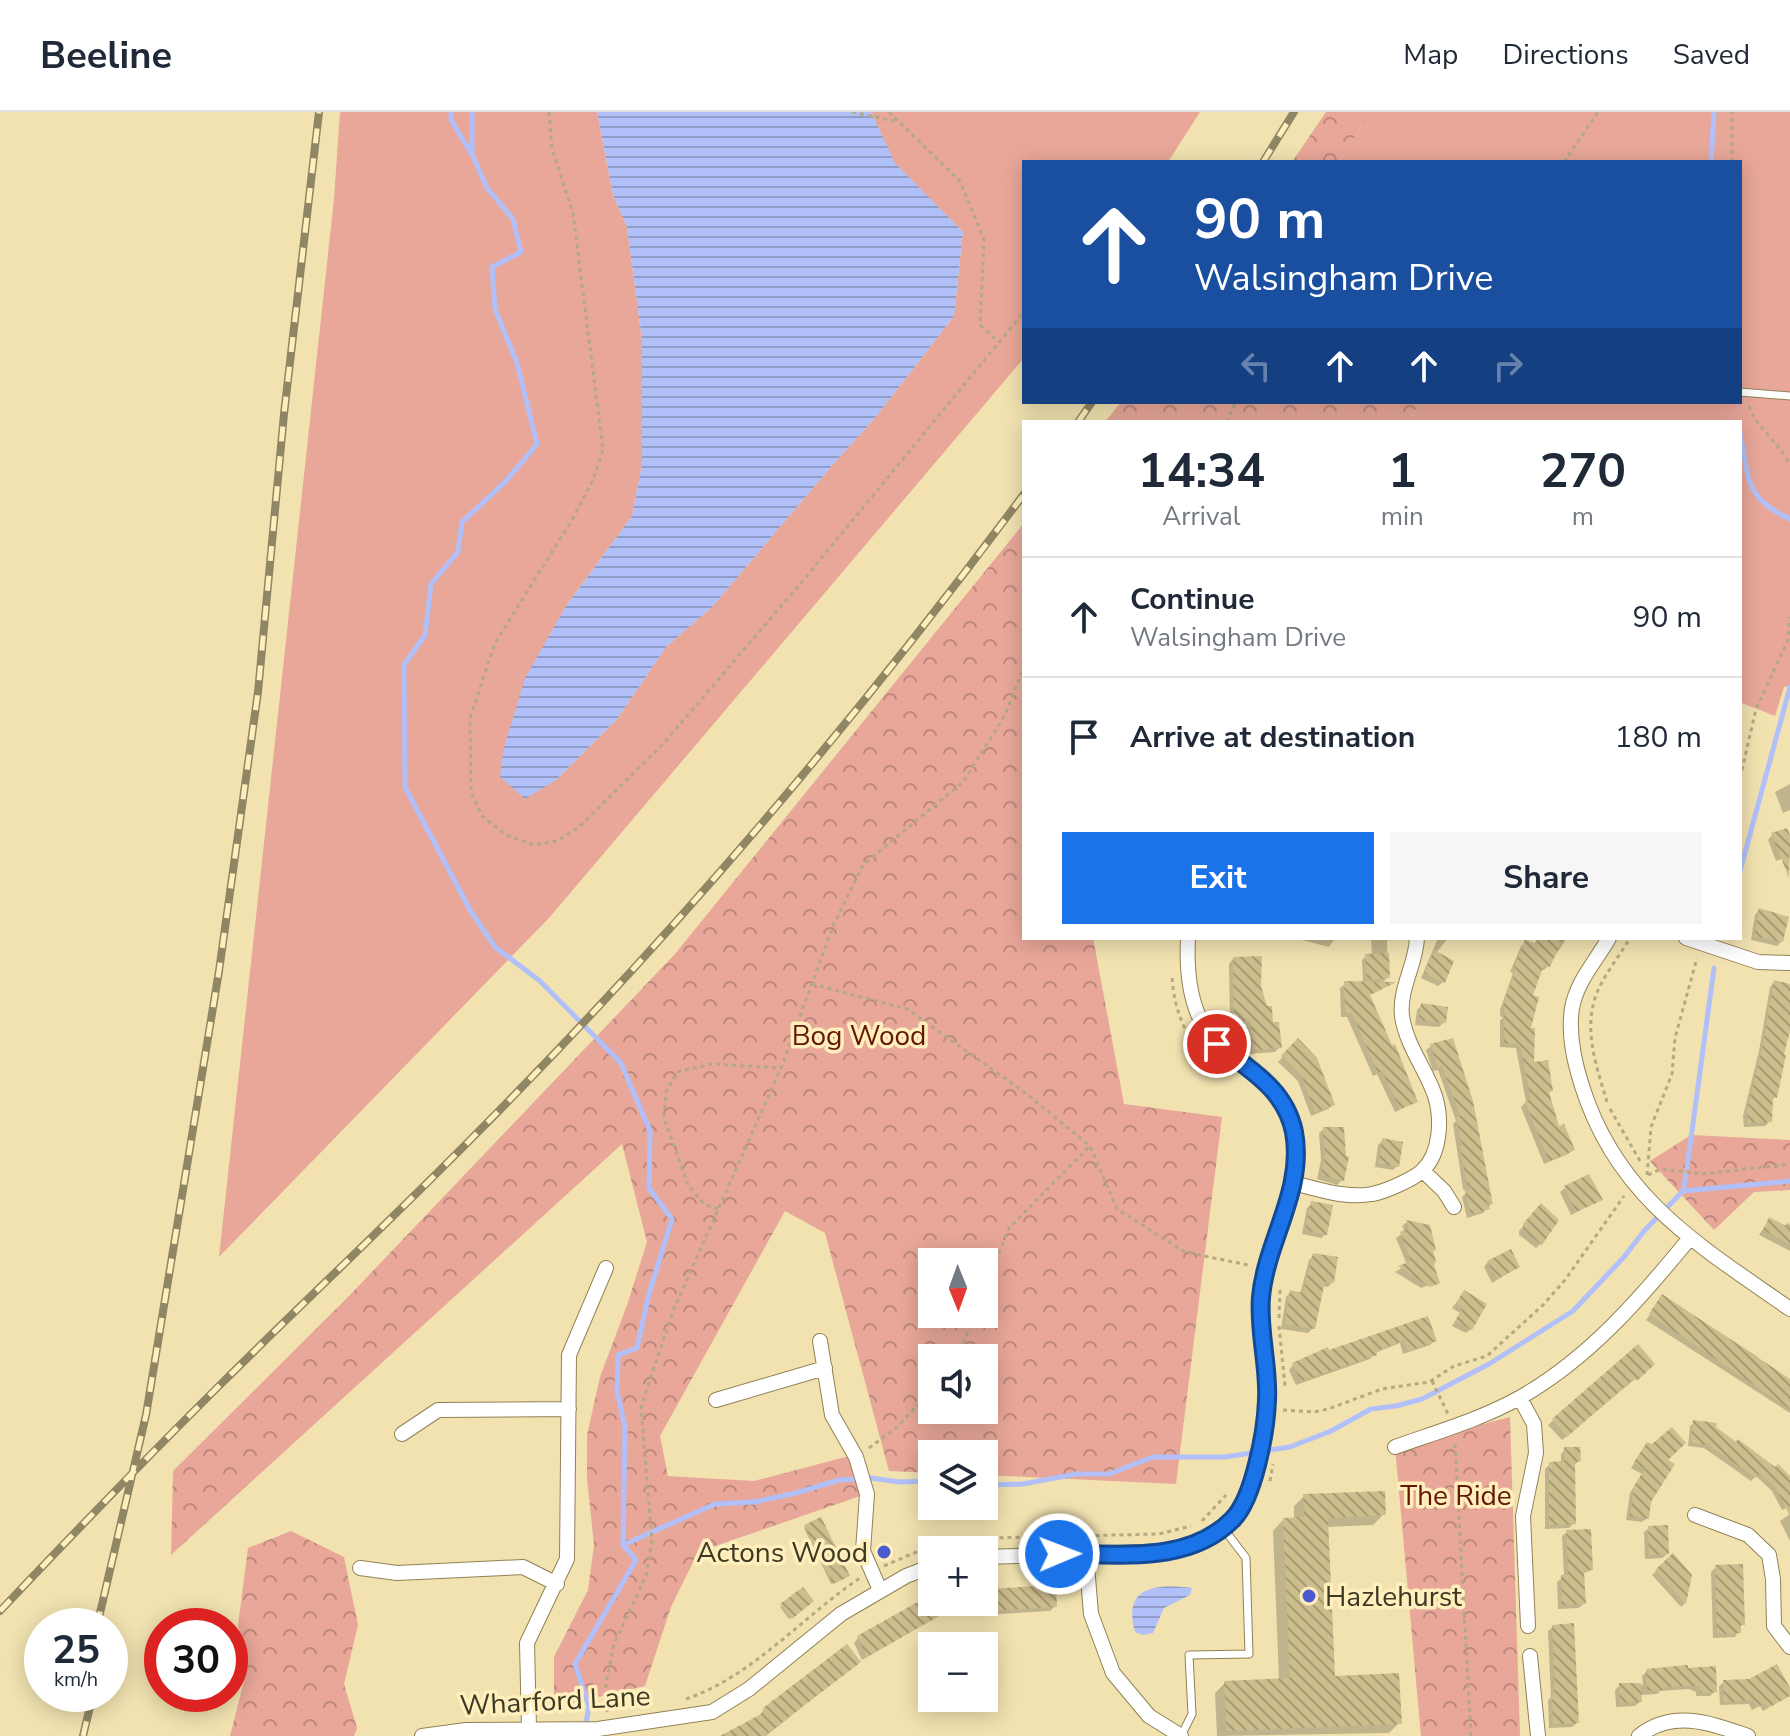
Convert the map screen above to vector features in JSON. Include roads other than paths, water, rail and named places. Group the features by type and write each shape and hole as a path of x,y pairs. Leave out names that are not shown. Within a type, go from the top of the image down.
{"street":[{"path":"998,1556 1175,1551 1197,1544 1223,1528 1235,1517 1247,1496 1268,1398 1261,1296 1293,1183 1296,1151 1287,1111 1277,1093 1259,1075 1217,1044 1199,1018 1187,965 1188,940"},
{"path":"1293,1183 1342,1194 1370,1194 1392,1188 1423,1171 1433,1152 1439,1131 1435,1096 1402,1016 1402,997 1415,958 1417,940"},
{"path":"1608,940 1580,983 1572,1007 1570,1034 1574,1061 1602,1137 1617,1162 1671,1223 1689,1239 1790,1309"},
{"path":"1692,940 1758,962 1790,963"},
{"path":"1423,1171 1444,1191 1454,1207"},
{"path":"1395,1447 1520,1398 1579,1357 1621,1318 1689,1239"},
{"path":"529,1729 527,1643 567,1559 569,1355 606,1268"},
{"path":"820,1341 832,1415 856,1457 867,1494 863,1551 880,1590"},
{"path":"716,1400 825,1368"},
{"path":"1520,1398 1534,1424 1536,1453 1523,1516 1528,1626"},
{"path":"402,1434 438,1410 569,1409"},
{"path":"1695,1515 1748,1535 1769,1555 1774,1626 1790,1647"},
{"path":"1086,1553 1091,1614 1113,1673 1149,1716 1181,1736"},
{"path":"360,1568 397,1573 523,1567 557,1584"},
{"name":"Wharford Lane","path":"422,1736 466,1730 603,1728 712,1712 749,1689 841,1614 880,1590 918,1572"},
{"path":"1530,1656 1538,1736"},
{"path":"1639,1736 1664,1722 1681,1719 1748,1736"}],"lane":[{"path":"1742,392 1790,396"},
{"path":"1181,1736 1192,1714 1189,1655 1249,1654 1246,1558 1223,1528"}],"water":[{"path":"597,112 871,112 895,163 963,232 954,316 875,418 712,607 666,647 617,719 556,780 525,799 500,777 503,751 525,678 566,606 632,516 642,465 642,340 627,227 613,195"},
{"path":"1166,1587 1192,1588 1190,1595 1164,1608 1153,1633 1143,1635 1135,1632 1133,1605 1145,1591"}],"waterway":[{"path":"451,112 451,120 471,153"},
{"path":"472,112 472,154 487,188 513,219 521,252 492,267 495,309 517,363 537,444 506,481 462,522 458,552 431,584 425,635 404,665 405,787 470,910 495,947 540,981 621,1063 650,1131 649,1188 672,1219 649,1294 637,1348 618,1355 617,1392 625,1427 623,1545 636,1560 575,1664 589,1707 585,1728"},
{"path":"1711,160 1714,112"},
{"path":"1742,443 1751,485 1756,494 1764,503 1790,519"},
{"path":"1742,864 1790,687"},
{"path":"1687,1168 1714,968"},
{"path":"998,1485 1023,1484 1076,1474 1109,1474 1153,1457 1225,1457 1290,1447 1331,1431 1371,1409 1422,1399 1489,1364 1573,1311 1683,1191 1686,1174"},
{"path":"1683,1191 1790,1181"},
{"path":"623,1545 715,1504 754,1502 839,1480 871,1478 918,1481"}],"railway":[{"path":"101,1608 146,1415 219,971 258,692 284,414 319,112"},
{"path":"1264,160 1294,112"},
{"path":"1079,420 1091,404"},
{"path":"0,1611 196,1409 474,1136 620,983 829,744 1022,497"},
{"path":"83,1736 89,1712"}],"place":[{"name":"Actons Wood","path":"884,1552"},
{"name":"Hazlehurst","path":"1309,1596"}],"park label":[{"name":"Bog Wood","path":"859,1035"},
{"name":"The Ride","path":"1456,1495"}]}
